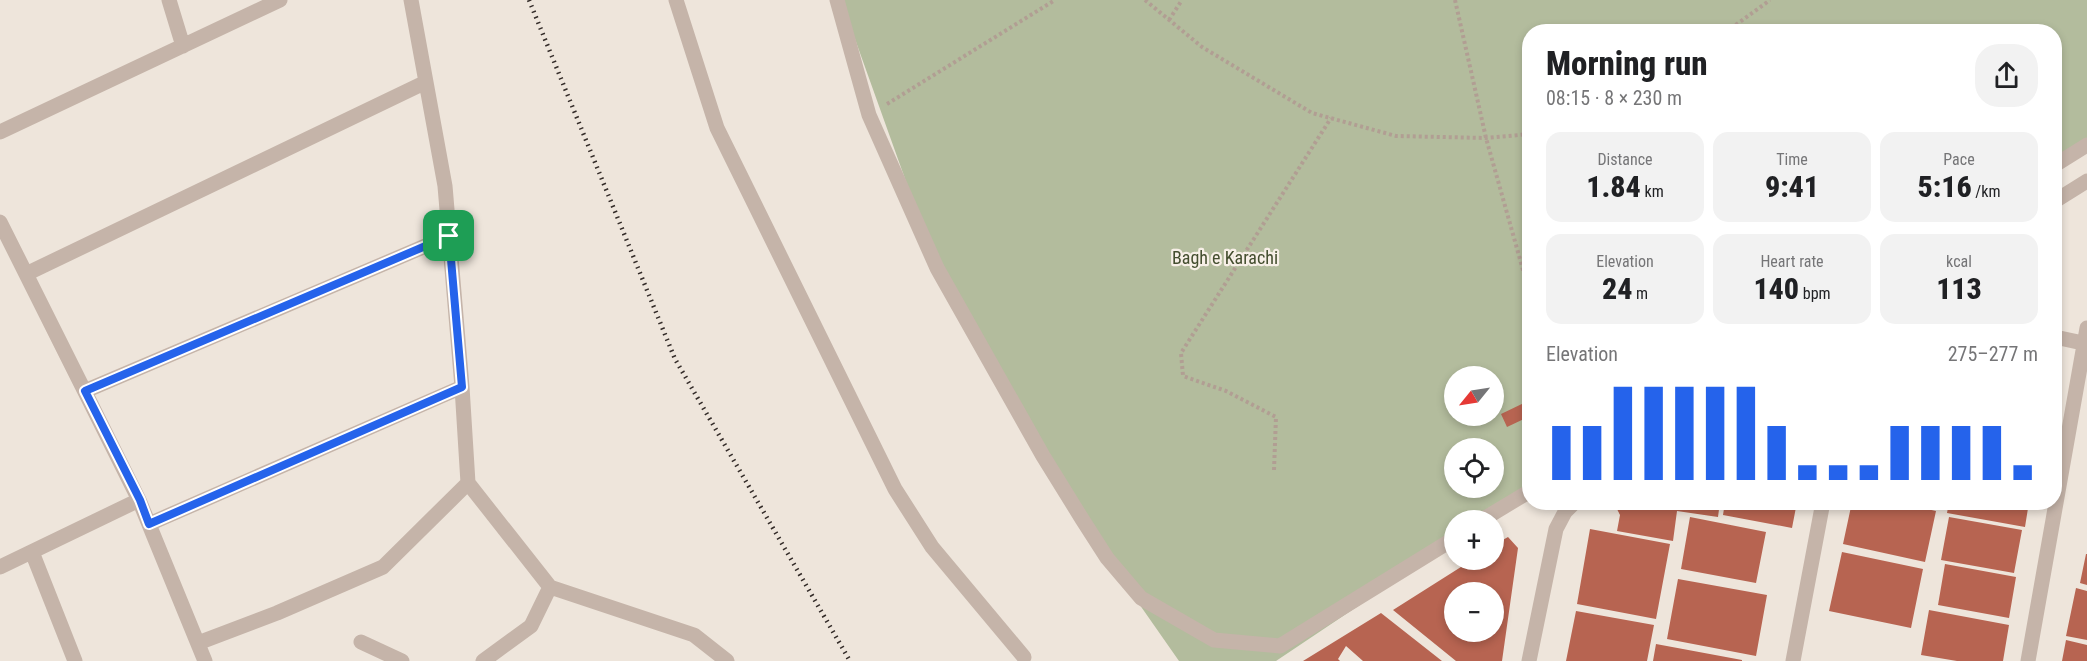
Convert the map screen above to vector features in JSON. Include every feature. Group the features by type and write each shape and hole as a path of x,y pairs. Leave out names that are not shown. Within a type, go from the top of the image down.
{"street":[{"path":"169,0 183,46"},
{"path":"0,132 183,46 249,7 280,0"},
{"path":"411,0 445,186 468,483 550,586 694,635 727,661"},
{"path":"676,0 717,128 894,489 932,547 1024,657"},
{"path":"837,0 869,115 937,268 1048,465 1107,558 1141,598 1214,640 1280,646 1444,545"},
{"path":"26,274 426,82"},
{"path":"2062,161 2087,145"},
{"path":"2062,197 2087,181"},
{"path":"0,222 140,500 205,661"},
{"path":"85,391 449,236"},
{"path":"2062,472 2087,328"},
{"path":"2062,339 2085,344"},
{"path":"149,524 462,387"},
{"path":"198,643 277,613 382,567 468,483"},
{"path":"1499,510 1522,496"},
{"path":"0,567 140,500"},
{"path":"1528,661 1556,529 1567,510"},
{"path":"1793,661 1821,510"},
{"path":"2028,661 2055,510"},
{"path":"32,552 75,661"},
{"path":"483,661 531,626 550,586"},
{"path":"361,642 402,661"}],"path":[{"path":"869,115 1055,0"},
{"path":"1145,0 1202,47 1312,113 1396,136 1486,138 1522,135"},
{"path":"1169,20 1182,0"},
{"path":"1455,0 1486,138 1522,266"},
{"path":"1737,24 1770,0"},
{"path":"1274,470 1276,417 1226,391 1183,376 1181,354 1331,118"}],"green space":[{"name":"Bagh e Karachi","path":"841,0 2087,0 2087,145 2062,161 2062,24 1522,24 1522,497 1502,510 1444,510 1444,548 1276,661 1179,661 1107,558 937,268"}],"building":[{"path":"1522,404 1522,420 1507,427 1504,413"},
{"path":"1618,510 1719,510 1718,517 1677,511 1673,541 1617,531 1620,515"},
{"path":"1724,510 1795,510 1792,528 1723,515"},
{"path":"1850,510 1936,511 1925,562 1843,544"},
{"path":"1948,510 2028,510 2025,527 1947,513"},
{"path":"1690,517 1766,532 1756,583 1681,569"},
{"path":"1949,517 2022,530 2014,573 1941,560"},
{"path":"1590,529 1670,544 1656,619 1577,604"},
{"path":"1508,537 1518,548 1502,661 1456,661 1393,610 1456,570 1504,570 1504,539"},
{"path":"1842,552 1923,569 1911,628 1829,611"},
{"path":"2087,554 2087,585 2080,583"},
{"path":"1945,564 2016,577 2009,618 1938,605"},
{"path":"1678,579 1767,595 1756,656 1667,639"},
{"path":"2076,588 2087,591 2087,640 2066,636"},
{"path":"1929,610 2009,625 2003,661 1957,661 1921,655"},
{"path":"1576,611 1654,625 1647,661 1566,661"},
{"path":"1381,613 1442,661 1363,661 1346,646 1338,659 1340,661 1303,661"},
{"path":"2066,640 2087,645 2087,661 2062,661"},
{"path":"1656,644 1742,660 1742,661 1653,661"}],"railway":[{"path":"529,0 675,359 850,661"}],"route":[{"path":"449,236 462,387 149,524 140,500 85,391 449,236"}]}
